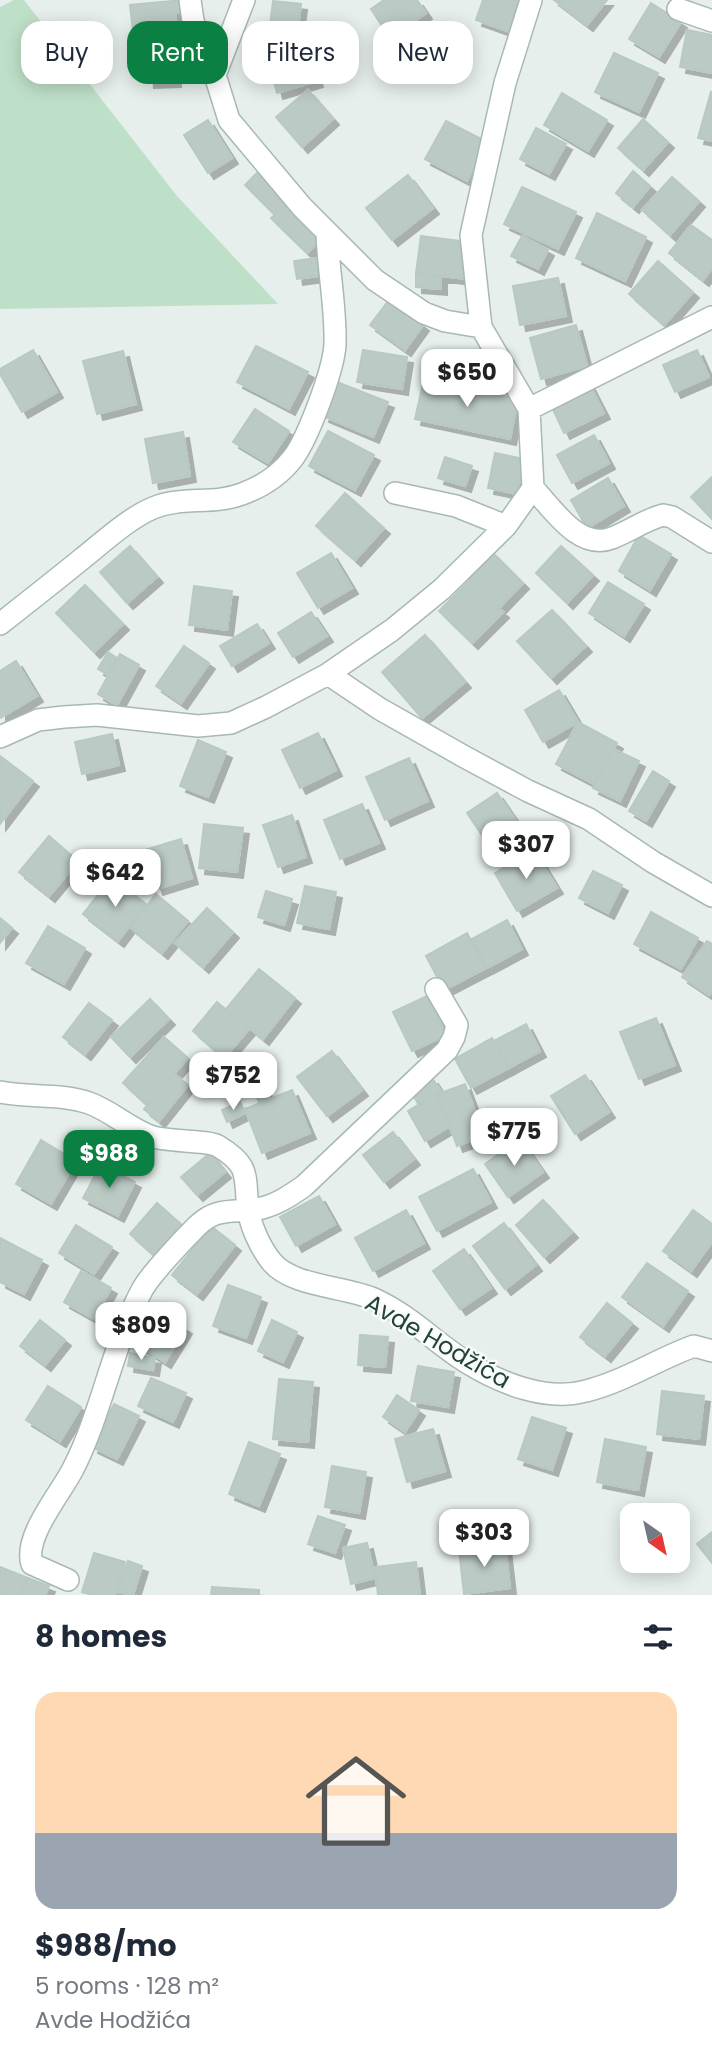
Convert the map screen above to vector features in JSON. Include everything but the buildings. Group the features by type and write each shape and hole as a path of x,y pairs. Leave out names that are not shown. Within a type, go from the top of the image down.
{"street":[{"path":"190,0 193,21"},
{"path":"228,41 244,0"},
{"path":"0,737 38,720 75,716 108,716 198,726 231,723 266,708 328,674 392,630 442,589 506,526 533,488 529,409 481,327 471,235 505,83 531,0"},
{"path":"678,9 712,21"},
{"path":"218,84 229,120 302,207 375,280 424,313 445,321 481,327"},
{"path":"0,624 107,539 150,509 177,500 240,495 272,479 294,457 322,393 335,347 334,298 328,263 327,232"},
{"path":"529,409 712,317"},
{"path":"533,488 574,532 591,539 609,540 663,515 672,517 712,542"},
{"path":"395,493 456,506 506,526"},
{"path":"328,674 380,709 463,756 528,791 589,819 653,862 712,896"},
{"path":"68,1580 32,1564 29,1556 31,1546 74,1468 113,1367 125,1324 144,1286 211,1214 272,1204 289,1197 304,1186 447,1049 457,1025 436,989"},
{"name":"Avde Hodžića","path":"0,1092 40,1094 89,1103 151,1137 215,1144 239,1163 247,1178 248,1209 261,1244 272,1263 285,1273 372,1298 410,1318 466,1362 506,1383 549,1394 586,1392 694,1346 712,1351"}],"green space":[{"path":"14,0 24,0 40,21 21,21 21,84 90,84 177,196 278,304 0,309 0,7"}]}
